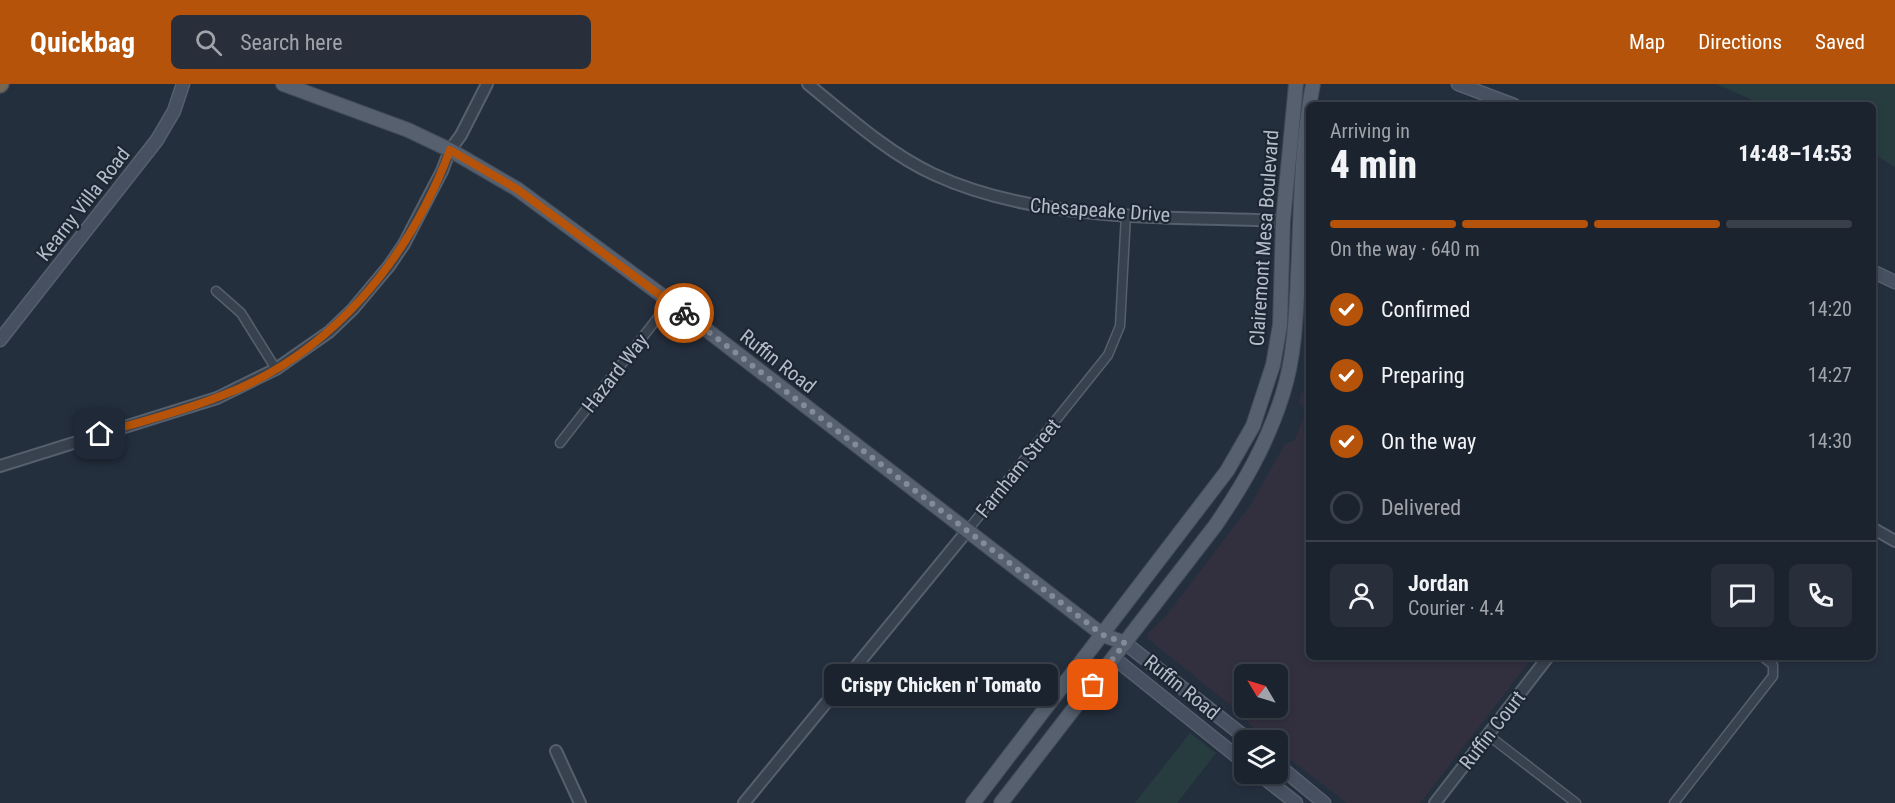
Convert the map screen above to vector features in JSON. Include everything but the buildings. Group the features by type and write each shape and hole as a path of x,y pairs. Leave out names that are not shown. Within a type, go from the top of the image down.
{"main road":[{"name":"Kearny Villa Road","path":"0,339 157,140 174,111 183,84"},
{"name":"Ruffin Road","path":"283,84 339,103 450,150 517,189 670,302 1103,635 1125,643 1236,730"},
{"name":"Clairemont Mesa Boulevard","path":"973,803 1227,471 1253,426 1268,385 1280,325 1283,221 1296,84"},
{"name":"Clairemont Mesa Boulevard","path":"1310,102 1313,84"},
{"path":"1458,84 1506,102"},
{"name":"Clairemont Mesa Boulevard","path":"1001,803 1114,658 1244,483 1260,452 1283,393 1296,327 1306,130"},
{"path":"1876,273 1895,282"},
{"name":"Ruffin Road","path":"1103,635 1114,658 1234,754"},
{"path":"1288,773 1324,803"},
{"path":"1272,784 1296,803"}],"street":[{"path":"0,466 217,398 276,369 329,332 353,309 389,266 487,84"},
{"name":"Chesapeake Drive","path":"808,84 912,162 954,183 1017,203 1058,210 1283,221"},
{"name":"Farnham Street","path":"744,803 1108,355 1120,326 1126,214"},
{"path":"216,291 241,313 276,369"},
{"name":"Hazard Way","path":"560,443 670,302"},
{"path":"1876,530 1895,541"},
{"name":"Ruffin Court","path":"1435,803 1546,660"},
{"path":"1674,803 1773,676 1773,669 1766,660"},
{"path":"1488,735 1576,803"},
{"path":"556,751 580,803"}],"shaded area":[{"path":"1302,390 1306,393 1306,411 1299,403"},
{"path":"1306,411 1306,660 1531,660 1420,803 1347,803 1288,758 1288,730 1255,730 1244,718 1288,718 1288,664 1234,664 1234,708 1147,638 1149,632 1165,617 1250,506 1285,444 1295,440"}],"green space":[{"path":"1716,84 1895,84 1895,167 1876,155 1876,102 1757,102"},
{"path":"1190,733 1216,753 1177,803 1135,803"}],"way so far":[{"path":"684,313 1103,635 1125,643 1093,685"}],"place":[{"name":"Crispy Chicken n' Tomato","path":"1093,685"}],"route":[{"path":"100,434 217,398 276,369 329,332 353,309 404,244 442,171 450,150 517,189 684,313"}]}
